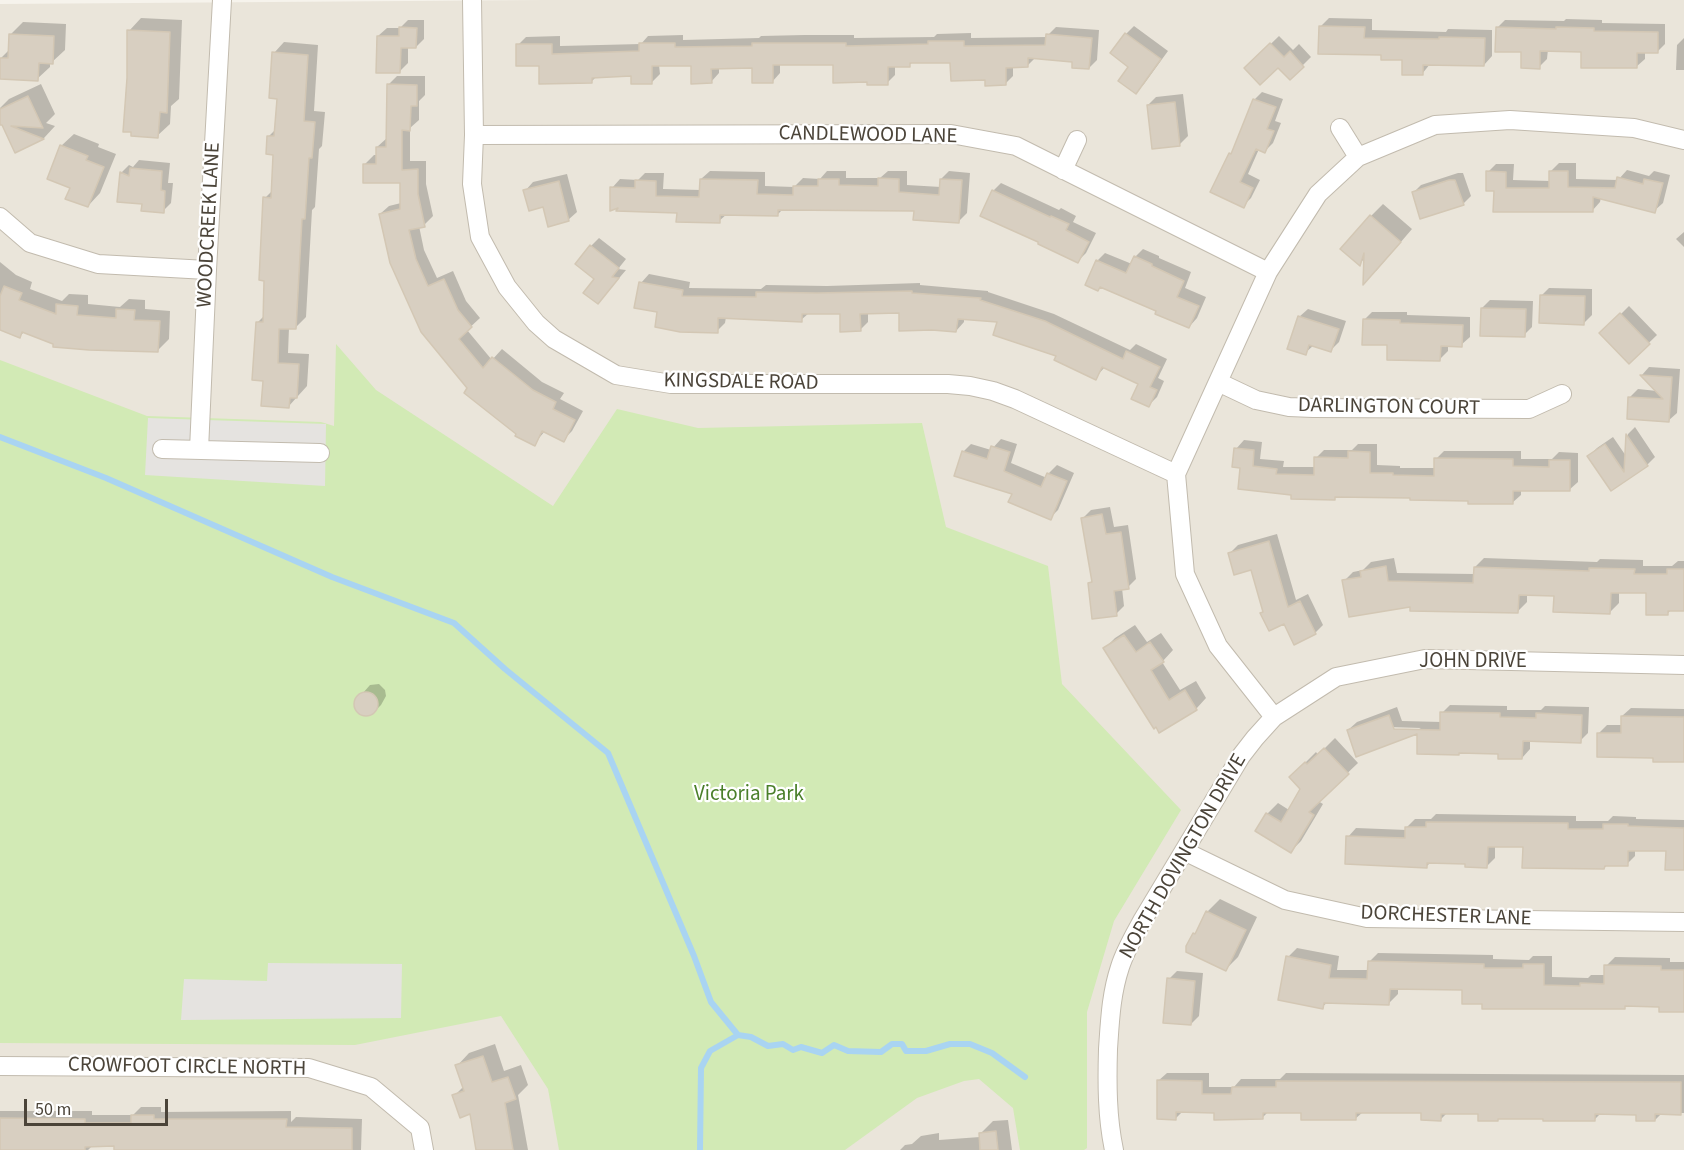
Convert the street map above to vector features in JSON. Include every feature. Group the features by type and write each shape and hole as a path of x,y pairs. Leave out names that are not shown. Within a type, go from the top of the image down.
{"street":[{"name":"WOODCREEK LANE","path":"199,450 222,0"},
{"name":"KINGSDALE ROAD","path":"472,0 474,135 472,184 480,237 507,287 536,323 554,339 616,375 671,384 923,383 970,386 1015,399 1176,474"},
{"path":"1274,717 1218,646 1185,574 1176,474 1268,272 1318,194 1358,157 1435,125 1510,120 1634,128 1684,140"},
{"path":"1340,128 1358,157"},
{"name":"CANDLEWOOD LANE","path":"474,135 951,134 1016,146 1268,272"},
{"path":"1063,170 1077,140"},
{"path":"0,217 30,243 98,264 207,270"},
{"name":"DARLINGTON COURT","path":"1218,382 1256,400 1313,408 1529,410 1562,394"},
{"path":"162,449 320,453"},
{"name":"JOHN DRIVE","path":"1274,717 1336,677 1425,659 1684,665"},
{"name":"NORTH DOVINGTON DRIVE","path":"1114,1150 1108,1112 1110,1007 1127,948 1241,756 1274,717"},
{"name":"DORCHESTER LANE","path":"1184,851 1285,900 1367,918 1684,922"},
{"name":"CROWFOOT CIRCLE NORTH","path":"0,1066 309,1068 371,1087 420,1128 424,1150"}],"shaded area":[{"path":"544,0 1684,0 1684,1150 0,1150 0,4"},
{"path":"148,418 326,424 325,486 145,475"},
{"path":"268,963 402,964 401,1018 181,1020 184,979 267,981"}],"green space":[{"name":"Victoria Park","path":"336,344 376,390 553,506 617,409 698,428 922,423 946,527 1048,566 1062,684 1181,810 1114,921 1087,1012 1087,1148 1084,1150 1020,1150 1013,1108 979,1079 964,1081 917,1098 845,1150 559,1150 548,1089 501,1016 355,1045 0,1043 0,360 147,416 321,422 334,426"}],"building":[{"path":"1319,26 1365,27 1364,38 1485,38 1484,66 1423,65 1423,75 1402,75 1402,60 1381,60 1381,55 1318,54"},
{"path":"399,27 417,28 416,48 401,48 400,73 376,73 377,36 399,36"},
{"path":"1496,27 1594,28 1594,31 1658,32 1658,53 1637,53 1637,68 1581,68 1581,52 1540,51 1540,69 1521,68 1521,52 1495,52"},
{"path":"127,30 170,32 167,113 160,112 158,138 131,136 131,132 123,132 127,78"},
{"path":"1125,33 1161,59 1136,94 1118,81 1128,67 1110,53"},
{"path":"9,34 54,36 53,64 39,63 38,81 0,79 0,58 8,58"},
{"path":"1046,34 1092,38 1089,69 1072,68 1072,62 1028,58 1028,67 1006,68 1006,85 985,86 985,80 951,81 950,63 910,63 910,67 888,67 888,85 867,85 867,82 833,83 833,65 773,65 773,83 752,83 752,68 711,69 712,83 691,84 691,66 652,66 652,84 631,84 631,76 592,78 592,83 539,84 539,66 516,66 516,44 552,44 552,54 639,51 639,43 675,43 675,47 752,46 752,43 846,43 846,46 928,44 928,41 964,41 964,46 1045,45"},
{"path":"1270,43 1284,57 1290,51 1304,67 1290,80 1278,68 1260,85 1244,68"},
{"path":"272,52 308,55 304,121 315,122 312,158 309,158 305,219 302,219 296,329 279,329 278,363 299,364 297,398 290,398 289,408 261,406 263,381 252,380 256,322 263,322 264,281 259,280 263,197 271,198 273,155 266,154 267,136 274,136 277,99 269,98"},
{"path":"387,84 417,85 417,106 411,106 410,131 402,130 402,170 418,169 418,194 425,227 409,230 416,259 428,286 444,279 458,310 472,327 459,339 483,368 492,357 533,390 556,402 553,409 575,420 564,442 542,431 535,446 515,436 516,434 464,393 467,388 421,332 390,263 379,214 400,209 400,183 363,183 363,164 376,164 376,147 386,147"},
{"path":"28,96 43,128 11,126 44,139 15,153 0,125 0,109"},
{"path":"1253,99 1276,107 1267,129 1274,131 1265,153 1256,149 1240,182 1253,188 1244,208 1210,192 1229,153 1231,154"},
{"path":"1175,102 1180,146 1152,149 1147,105"},
{"path":"60,145 88,156 86,160 104,167 88,207 65,199 70,188 47,179"},
{"path":"130,168 162,171 161,190 165,191 164,213 141,211 142,204 117,202 120,172 129,176"},
{"path":"1486,171 1506,172 1506,188 1549,188 1549,171 1568,171 1568,187 1615,188 1617,177 1643,184 1644,179 1663,183 1655,213 1593,197 1593,212 1493,212 1494,191 1486,191"},
{"path":"878,178 899,179 899,192 939,195 940,179 962,180 959,223 913,220 914,211 778,210 778,216 720,215 720,223 676,222 677,213 616,211 618,208 610,211 610,187 635,188 635,180 656,181 656,196 699,197 700,179 758,180 757,194 793,195 793,186 818,186 818,179 839,179 839,185 878,186"},
{"path":"1455,180 1464,205 1420,219 1412,192"},
{"path":"559,181 569,221 548,227 543,207 529,211 523,190"},
{"path":"992,190 1069,224 1066,230 1089,242 1078,263 980,216"},
{"path":"1370,215 1401,242 1363,285 1364,253 1360,266 1340,249"},
{"path":"590,245 619,268 612,277 619,278 598,304 583,293 594,279 575,264"},
{"path":"1134,256 1184,281 1177,297 1199,306 1189,328 1100,287 1098,291 1085,285 1096,260 1126,273"},
{"path":"639,282 683,290 682,296 756,297 756,292 912,291 912,293 981,298 980,300 1045,321 1123,359 1126,351 1160,367 1150,387 1157,390 1149,407 1131,399 1138,384 1102,367 1096,380 1054,360 1056,356 993,335 997,322 958,319 956,332 899,331 899,313 860,314 861,331 840,332 840,314 802,314 802,322 718,318 718,333 680,332 655,327 657,312 634,308"},
{"path":"4,286 22,293 19,300 56,314 56,304 78,306 77,315 116,318 116,309 135,310 134,320 160,321 158,352 53,347 53,344 22,332 20,338 0,330 0,296"},
{"path":"1540,295 1585,296 1584,325 1539,323"},
{"path":"1481,308 1526,309 1525,337 1480,336"},
{"path":"1620,313 1650,344 1629,364 1599,333"},
{"path":"1298,316 1339,329 1331,352 1309,345 1306,355 1287,349"},
{"path":"1363,319 1463,325 1462,347 1441,346 1440,361 1387,360 1387,345 1362,345"},
{"path":"1640,375 1672,377 1669,422 1627,419 1628,397 1663,399"},
{"path":"1626,434 1648,466 1611,491 1587,456 1605,444 1624,472"},
{"path":"991,446 1010,452 1004,471 1041,487 1047,473 1067,481 1051,520 1008,502 1012,494 954,476 962,451 987,459"},
{"path":"1234,448 1254,450 1253,466 1277,469 1276,474 1314,475 1314,457 1348,458 1348,451 1370,452 1370,473 1393,473 1393,475 1434,476 1434,458 1513,459 1513,466 1549,467 1549,460 1570,460 1570,491 1513,491 1513,504 1468,504 1468,501 1410,500 1410,498 1291,499 1291,495 1238,489 1240,468 1232,467"},
{"path":"1102,514 1106,534 1121,532 1129,589 1114,591 1117,616 1092,619 1088,583 1092,582 1081,518"},
{"path":"1269,541 1288,607 1300,601 1316,634 1294,645 1284,624 1269,631 1260,613 1263,612 1251,570 1234,575 1228,553"},
{"path":"1386,566 1388,581 1473,583 1474,567 1589,571 1589,568 1635,569 1634,574 1667,574 1667,569 1684,569 1684,611 1668,611 1668,615 1646,615 1646,593 1611,593 1610,614 1553,612 1554,596 1519,595 1518,613 1410,611 1410,607 1349,617 1342,580 1361,577 1360,571"},
{"path":"1124,635 1136,652 1150,642 1164,662 1151,670 1169,700 1185,690 1197,710 1159,733 1156,727 1154,729 1103,648"},
{"path":"366,692 371,693 377,699 377,709 371,715 366,716 361,715 355,709 354,704 355,699 361,693"},
{"path":"1440,712 1500,713 1500,717 1536,718 1536,713 1582,715 1581,743 1523,741 1522,759 1498,759 1498,754 1417,754 1417,734 1356,757 1347,730 1389,715 1394,729 1440,730"},
{"path":"1621,716 1684,717 1684,762 1653,762 1653,758 1597,757 1597,733 1621,733"},
{"path":"1324,748 1349,774 1309,812 1314,815 1291,853 1255,831 1266,813 1281,822 1300,789 1289,777"},
{"path":"1426,822 1568,823 1568,829 1603,829 1603,824 1684,828 1684,870 1665,870 1666,851 1628,851 1628,866 1605,866 1604,869 1522,868 1523,847 1488,847 1487,868 1465,867 1465,864 1427,863 1427,868 1345,864 1346,836 1405,838 1405,827 1426,827"},
{"path":"1206,911 1246,930 1226,971 1186,952 1186,946 1193,933 1195,934"},
{"path":"1286,956 1331,965 1329,978 1367,979 1368,961 1484,964 1484,968 1523,968 1523,964 1544,964 1544,985 1580,986 1580,983 1604,984 1604,965 1661,966 1661,970 1684,970 1684,1012 1659,1012 1659,1007 1625,1006 1625,1009 1482,1009 1482,1004 1462,1004 1462,990 1390,989 1389,1005 1324,1003 1323,1009 1278,1000"},
{"path":"1167,978 1195,981 1191,1025 1163,1023"},
{"path":"483,1056 492,1082 508,1077 516,1099 505,1103 513,1150 476,1150 470,1114 460,1118 452,1095 464,1091 455,1065"},
{"path":"1157,1080 1202,1081 1202,1094 1231,1094 1232,1087 1276,1087 1276,1081 1681,1082 1681,1115 1655,1114 1655,1121 1636,1121 1636,1115 1595,1114 1595,1121 1498,1119 1498,1121 1478,1121 1478,1114 1441,1114 1441,1121 1421,1120 1421,1113 1356,1113 1356,1120 1301,1120 1301,1113 1263,1113 1263,1119 1214,1120 1214,1113 1176,1112 1176,1120 1157,1119"},
{"path":"131,1115 154,1115 154,1119 287,1119 286,1127 352,1128 352,1150 114,1150 114,1146 85,1147 85,1150 0,1150 0,1118 85,1119 85,1123 131,1123"},
{"path":"996,1131 998,1150 980,1150 979,1133"}],"waterway":[{"path":"0,437 106,478 332,577 454,623 505,669 608,753 694,956 711,1002 738,1035"},
{"path":"700,1150 701,1068 710,1051 738,1035 751,1037 768,1046 783,1044 793,1050 801,1047 822,1053 834,1045 848,1051 881,1052 892,1044 902,1044 906,1051 926,1051 950,1044 970,1044 992,1053 1025,1077"}]}
